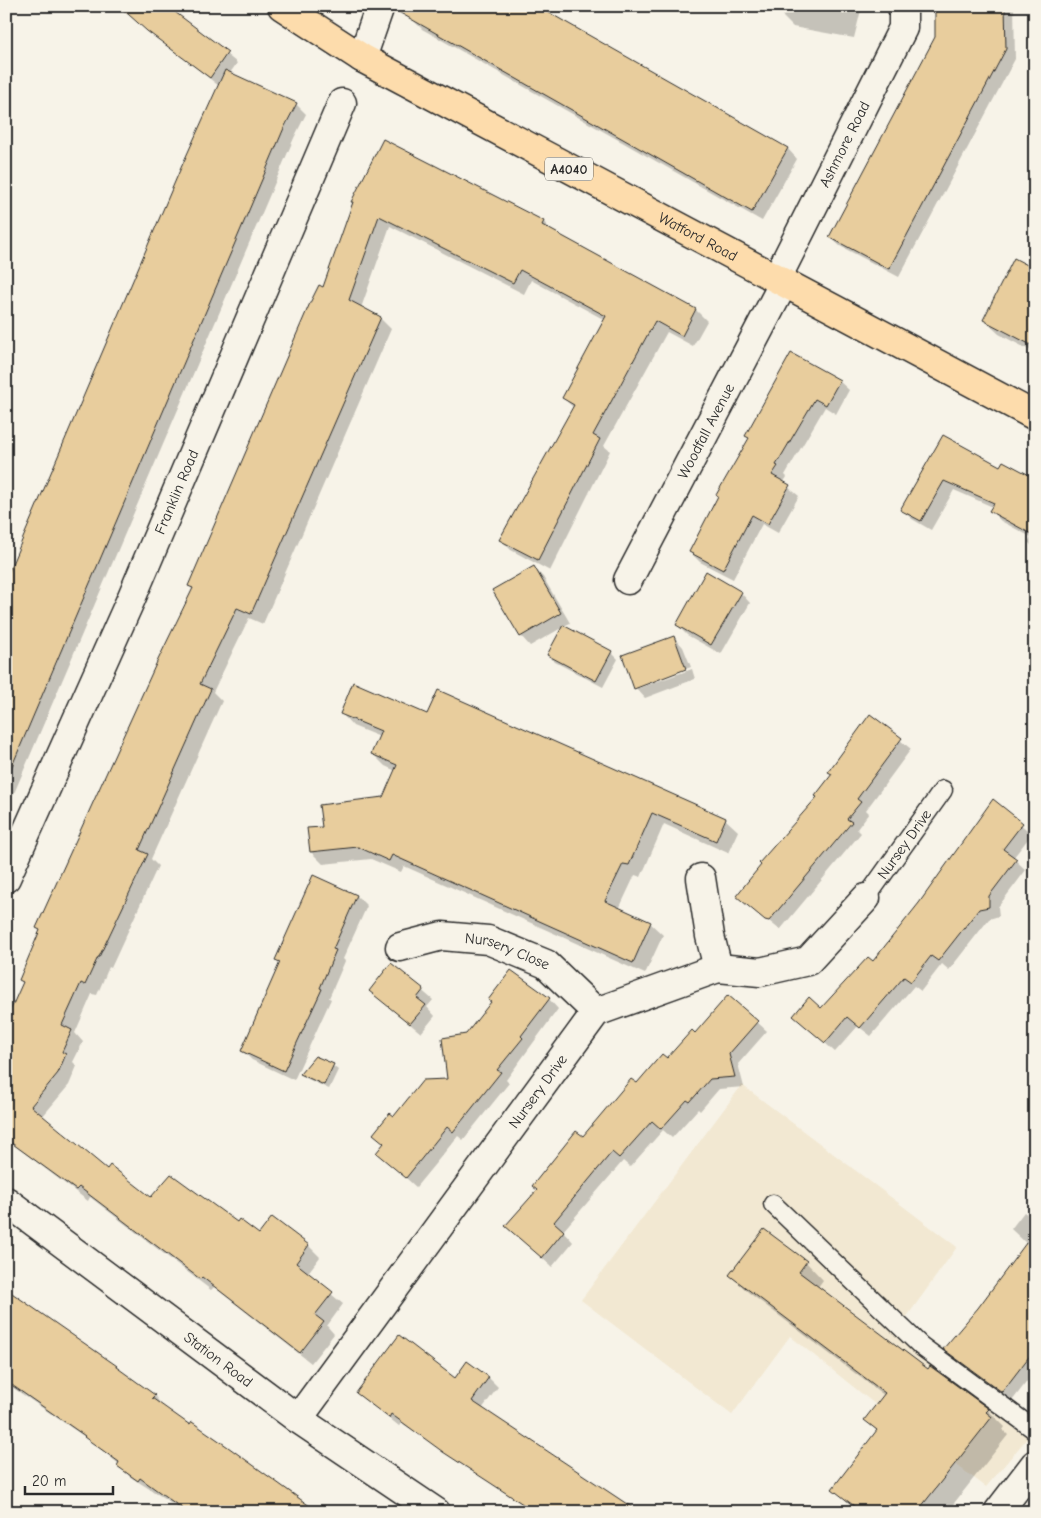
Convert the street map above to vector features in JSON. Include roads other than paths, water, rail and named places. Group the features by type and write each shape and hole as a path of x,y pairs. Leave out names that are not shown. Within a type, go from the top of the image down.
{"highway":[{"name":"A4040","path":"282,6 362,58"},
{"name":"Watford Road","path":"362,58 779,282 1035,416"}],"street":[{"path":"362,58 380,6"},
{"name":"Ashmore Road","path":"779,282 903,28 902,6"},
{"name":"Franklin Road","path":"6,878 131,599 342,104"},
{"name":"Woodfall Avenue","path":"628,580 779,282"},
{"path":"701,878 710,936 718,968"},
{"path":"596,1012 718,968 760,972 808,961 866,898"},
{"name":"Nursery Close","path":"400,948 442,936 488,940 546,964 596,1012"},
{"name":"Nursery Drive","path":"298,1418 596,1012"},
{"name":"Station Road","path":"6,1201 298,1418 436,1512"},
{"path":"998,1512 1035,1464"}],"lane":[{"name":"Nursey Drive","path":"866,898 944,790"},
{"path":"773,1204 921,1346 1035,1430"}]}
